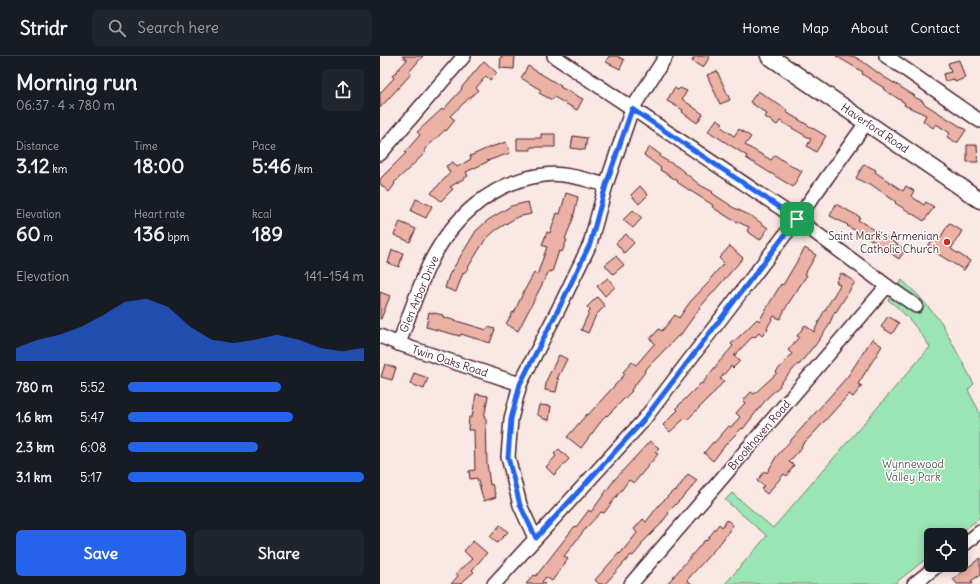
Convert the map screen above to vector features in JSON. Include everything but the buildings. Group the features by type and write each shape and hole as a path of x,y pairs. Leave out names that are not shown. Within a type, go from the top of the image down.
{"main road":[{"name":"Haverford Road","path":"769,56 980,200"}],"street":[{"path":"380,154 464,56"},
{"path":"554,56 797,219 916,306"},
{"path":"536,538 520,505 508,457 511,419 520,384 590,244 606,185 632,109 666,56"},
{"path":"886,56 980,121"},
{"path":"494,584 642,422 797,219 866,122"},
{"name":"Glen Arbor Drive","path":"399,344 430,264 450,230 475,205 507,184 544,175 575,176 606,185"},
{"name":"Brookhaven Road","path":"631,584 887,286"},
{"name":"Twin Oaks Road","path":"380,336 399,344 520,384"},
{"path":"968,541 980,532"},
{"path":"914,584 929,572"}],"green space":[{"name":"Wynnewood Valley Park","path":"902,280 918,295 941,322 974,384 968,390 980,413 980,518 966,528 924,528 924,560 894,584 725,584 767,536 725,500 732,493 773,528 930,347 911,321 888,300"}],"place":[{"name":"Saint Mark's Armenian Catholic Church","path":"947,242"}],"route":[{"path":"632,109 797,219 642,422 536,538 520,505 508,457 511,419 520,384 590,244 606,185 632,109"}]}
